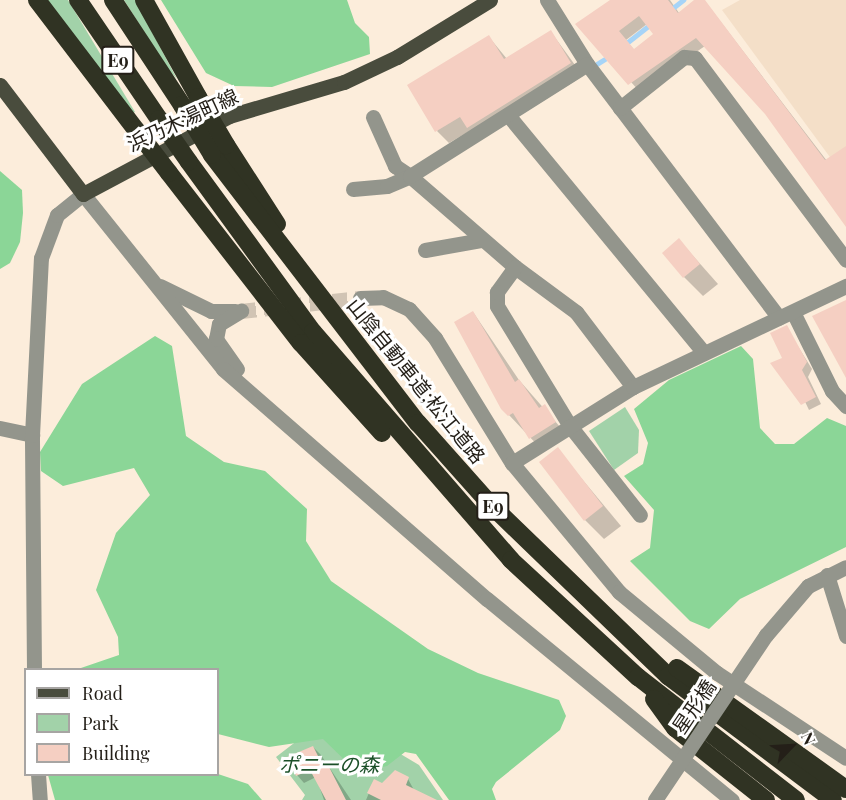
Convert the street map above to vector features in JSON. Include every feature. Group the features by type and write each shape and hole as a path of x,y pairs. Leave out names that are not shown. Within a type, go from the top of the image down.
{"highway":[{"path":"37,0 301,343 423,478 512,560"},
{"name":"E9","path":"78,0 189,162 314,332 512,560 638,677 796,800"},
{"name":"E9","path":"113,0 182,105 219,150"},
{"path":"144,0 198,97 219,150"},
{"name":"山陰自動車道;松江道路","path":"219,150 280,229 296,268 418,423 602,615 668,676 833,800"},
{"path":"602,615 846,789"},
{"path":"638,677 675,728 766,800"}],"main road":[{"name":"浜乃木湯町線","path":"83,194 229,116 344,82 397,57 490,0"},
{"path":"0,85 83,194"}],"street":[{"path":"547,0 587,64 786,315 832,391 846,406"},
{"path":"620,108 684,57 695,58 846,260"},
{"path":"353,189 387,186 410,177 587,64"},
{"path":"508,115 704,353"},
{"path":"373,117 395,166 515,267 576,312 633,387"},
{"path":"34,668 32,435 41,258 57,215 83,194 223,369 487,600 732,800"},
{"path":"425,250 482,240"},
{"path":"515,267 497,292 497,306 570,426 640,515"},
{"path":"152,281 211,311 241,311 219,324 216,339 282,421"},
{"path":"512,463 633,387 846,286"},
{"path":"360,298 383,297 409,309 435,338 512,463 563,531 654,623 717,673 846,758"},
{"path":"0,428 32,435"},
{"name":"星形橋","path":"655,800 790,603 826,574 846,567"},
{"path":"826,574 846,636"},
{"path":"38,776 40,800"}],"shaded area":[{"path":"740,0 846,0 846,179 722,10"}],"green space":[{"path":"46,0 68,0 135,112 133,113"},
{"path":"124,0 135,0 177,79 167,68"},
{"path":"161,0 347,0 355,23 369,37 370,54 272,87 234,86 206,73"},
{"path":"0,171 22,190 23,213 20,242 10,263 0,269"},
{"path":"155,336 172,346 186,436 224,462 265,471 307,509 306,541 331,581 428,649 478,673 559,700 566,716 560,730 496,782 492,789 496,800 449,800 416,754 405,752 387,766 358,773 323,739 269,747 219,734 219,668 81,668 119,655 118,637 96,590 116,533 150,495 134,468 63,486 41,471 40,452 82,384"},
{"path":"741,346 753,359 760,428 775,444 794,444 827,418 846,426 846,547 740,599 709,629 690,621 630,561 650,548 654,510 624,476 643,464 648,443 634,409 669,380"},
{"path":"625,407 639,430 638,453 614,470 589,431"},
{"name":"ポニーの森","path":"320,723 377,740 419,765 443,800 302,800 305,795 276,757"},
{"path":"219,774 248,784 262,800 55,800 48,776"}],"building":[{"path":"610,0 668,0 678,13 694,0 705,0 825,160 846,146 846,227 765,114 696,38 628,85 575,24","holes":["639,16 653,34 634,49 619,31"]},
{"path":"551,30 571,63 467,128 460,117 435,132 407,85 489,35 504,59"},
{"path":"679,238 700,264 683,278 662,253"},
{"path":"846,300 846,378 812,316"},
{"path":"473,311 515,382 519,379 539,408 545,404 556,422 529,439 513,413 508,416 501,409 454,322"},
{"path":"787,325 807,362 802,370 816,397 801,405 770,363 782,358 770,333"},
{"path":"558,447 603,506 584,521 539,462"},
{"path":"313,746 324,768 328,765 346,800 326,800 310,770 296,776 287,757"},
{"path":"395,770 409,777 406,785 437,800 381,800 367,793 374,779 382,783"}],"waterway":[{"path":"669,11 683,0"},
{"path":"624,45 650,25"},
{"path":"597,64 610,56"}],"tunnel":[{"path":"241,311 360,298"}]}
